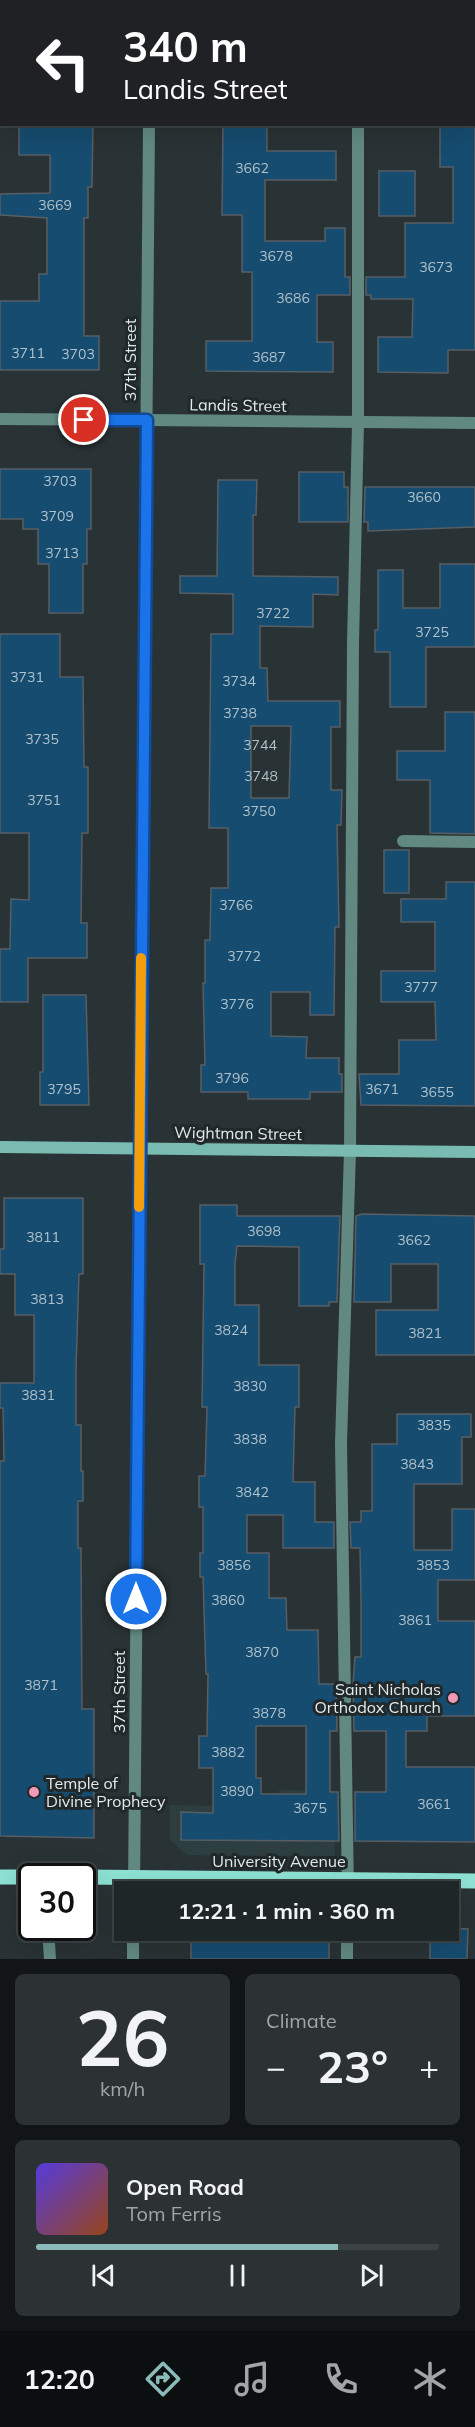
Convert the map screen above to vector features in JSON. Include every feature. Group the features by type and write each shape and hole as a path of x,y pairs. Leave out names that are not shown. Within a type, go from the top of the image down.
{"main road":[{"name":"Wightman Street","path":"0,1148 475,1152"},
{"path":"0,1877 18,1877"},
{"name":"University Avenue","path":"96,1879 114,1882"},
{"name":"University Avenue","path":"459,1882 475,1881"}],"street":[{"name":"37th Street","path":"134,1881 149,126"},
{"path":"348,1881 341,1443 350,1151 353,656 358,422 358,126"},
{"name":"Landis Street","path":"0,419 475,423"},
{"path":"403,841 475,842"},
{"path":"49,1941 51,1959"},
{"path":"133,1941 133,1959"},
{"path":"347,1941 347,1959"}],"shaded area":[{"path":"279,1790 334,1791 335,1856 187,1855 170,1840 170,1805 278,1807"}],"building":[{"path":"93,126 92,187 88,187 88,218 84,218 84,336 99,336 99,370 0,370 0,301 39,301 39,274 47,274 47,218 0,215 0,194 50,193 50,155 19,155 19,127"},
{"path":"223,126 267,126 267,151 336,151 336,180 265,180 265,241 325,241 325,228 345,228 345,277 350,277 350,295 317,295 317,342 333,342 333,372 206,371 206,341 252,341 252,272 242,272 242,215 222,215"},
{"path":"440,126 475,126 475,350 448,350 448,373 378,372 378,337 412,337 413,299 371,299 371,295 366,295 366,277 405,277 405,223 453,223 453,167 440,167"},
{"path":"379,171 415,171 415,216 379,216"},
{"path":"0,469 91,469 91,529 87,529 87,564 83,564 83,613 49,613 49,564 38,564 38,529 23,529 23,519 0,519"},
{"path":"299,472 344,472 344,487 348,487 348,522 299,522"},
{"path":"218,480 257,480 256,515 253,515 253,576 338,577 338,595 313,594 313,627 260,626 260,668 267,668 268,701 340,701 340,727 331,727 331,790 342,790 341,825 337,825 339,927 335,927 334,1015 310,1015 310,992 271,992 271,1036 307,1037 306,1058 339,1058 342,1092 310,1092 310,1099 248,1099 248,1092 201,1092 201,1065 205,1065 203,983 205,983 205,940 210,940 211,888 228,888 228,828 209,828 211,634 233,634 233,594 180,593 180,576 217,576","holes":["251,726 291,726 289,798 251,798"]},
{"path":"365,487 475,487 475,527 368,531 368,522 364,522"},
{"path":"440,564 475,564 475,647 426,647 426,707 390,707 390,652 375,652 375,630 378,630 378,570 403,570 403,608 440,608"},
{"path":"0,634 60,634 60,677 83,677 84,767 88,767 88,833 82,833 81,923 87,923 87,958 28,958 28,1002 0,1002 0,949 10,949 11,899 29,900 29,833 0,833"},
{"path":"445,712 475,712 475,834 430,833 430,780 397,780 397,751 445,751"},
{"path":"384,850 409,850 409,893 384,893"},
{"path":"446,882 475,882 475,1106 361,1105 359,1074 399,1074 399,1040 436,1040 435,1002 381,1002 381,971 435,971 435,922 401,922 401,899 446,899"},
{"path":"43,995 86,995 89,1105 40,1105 40,1072 43,1072"},
{"path":"4,1198 83,1198 83,1274 79,1274 76,1369 76,1425 81,1425 81,1471 83,1471 83,1501 78,1501 78,1548 81,1548 82,1709 94,1709 94,1838 0,1836 0,1461 4,1461 0,1383 34,1383 34,1315 15,1315 15,1274 0,1274 0,1249 4,1249"},
{"path":"200,1205 237,1205 237,1216 340,1216 337,1302 329,1302 329,1306 299,1306 299,1247 237,1246 235,1264 235,1305 259,1305 259,1365 299,1365 299,1407 295,1407 293,1482 315,1482 315,1522 334,1522 334,1548 283,1548 283,1515 247,1515 247,1553 269,1553 269,1598 286,1598 287,1630 318,1630 319,1684 336,1684 337,1731 330,1731 330,1792 338,1792 339,1841 181,1840 181,1812 213,1813 213,1768 199,1768 199,1736 207,1736 208,1674 206,1674 203,1577 200,1577 200,1553 203,1553 203,1507 199,1507 199,1476 205,1476 207,1407 202,1407 204,1264 200,1264","holes":["256,1726 306,1726 306,1794 261,1794 261,1778 256,1778"]},
{"path":"362,1214 475,1216 475,1355 376,1355 376,1310 438,1310 438,1264 391,1264 391,1302 354,1302 356,1216"},
{"path":"397,1414 471,1414 471,1437 462,1437 462,1484 414,1484 414,1550 452,1550 452,1509 475,1509 475,1580 438,1580 438,1621 475,1621 475,1716 427,1716 427,1731 406,1731 406,1767 475,1767 475,1842 355,1841 355,1792 386,1792 386,1731 354,1731 353,1684 355,1657 361,1657 361,1600 360,1548 351,1548 350,1522 361,1522 361,1511 372,1511 372,1444 397,1444"},
{"path":"459,1929 468,1929 467,1959 430,1959 430,1941 459,1941"},
{"path":"191,1941 329,1941 329,1959 191,1959"}],"slow traffic":[{"path":"139,1207 141,958"}],"place":[{"name":"Saint Nicholas Orthodox Church","path":"453,1698"},
{"name":"Temple of Divine Prophecy","path":"34,1792"}],"route":[{"path":"84,420 147,420 136,1599"}]}
